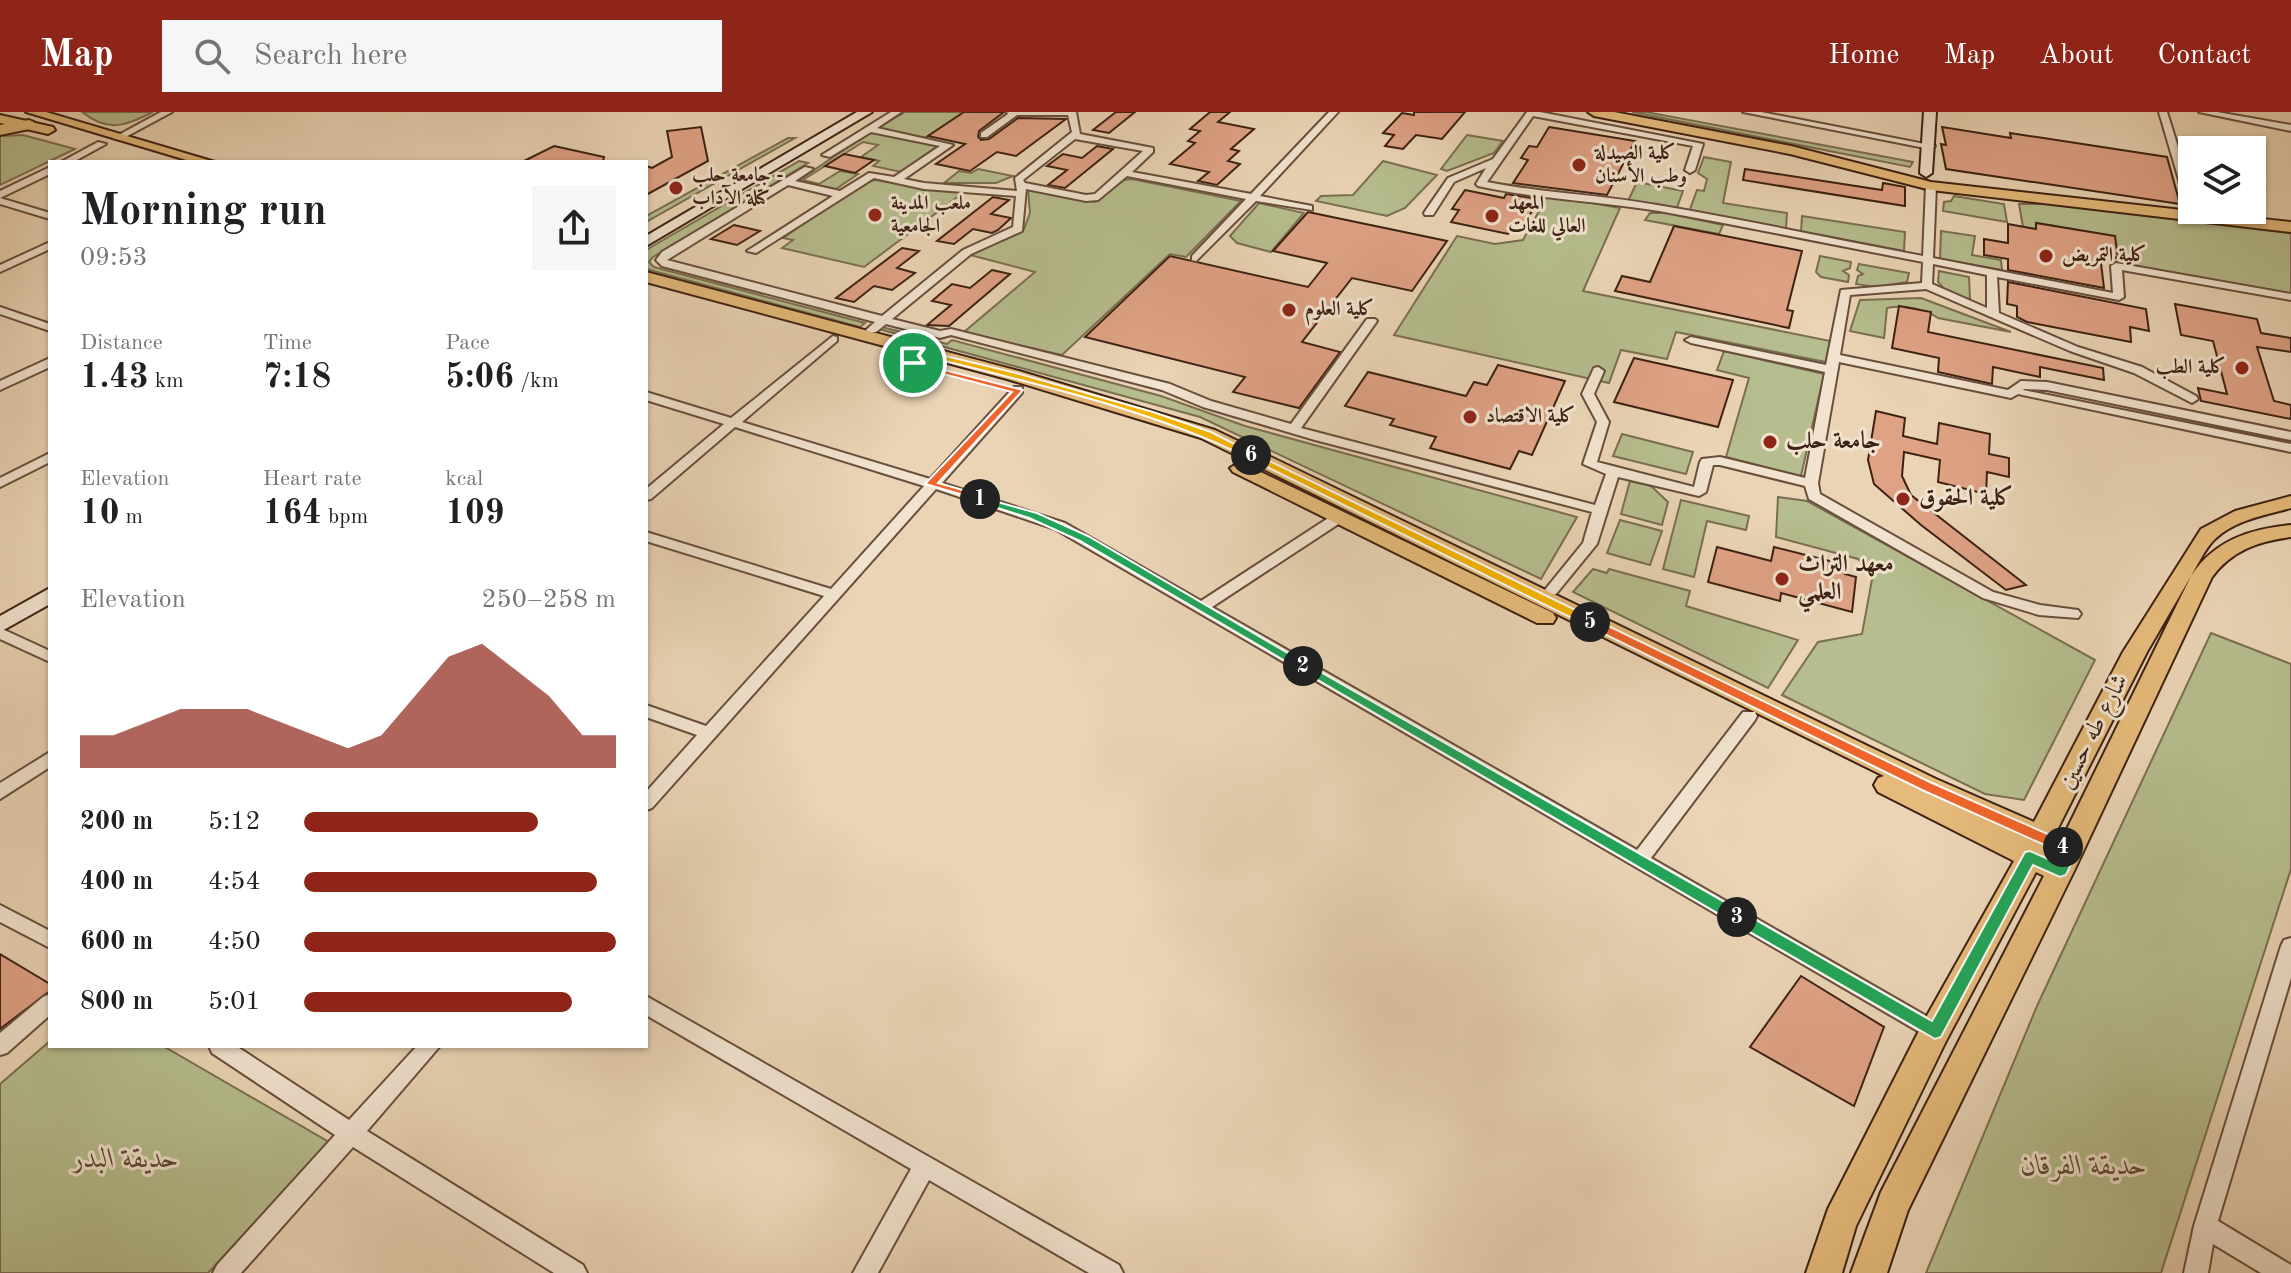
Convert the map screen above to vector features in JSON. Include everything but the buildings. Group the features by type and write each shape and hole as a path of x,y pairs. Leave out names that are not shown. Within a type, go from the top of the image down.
{"highway":[{"path":"0,117 7,112"},
{"path":"0,130 31,118"}],"main road":[{"path":"648,230 854,112"},
{"path":"648,241 866,112"},
{"path":"1594,112 1930,178 2291,225"},
{"path":"1612,112 1930,178 2178,207"},
{"path":"1930,112 1930,178"},
{"path":"0,117 31,118 200,160"},
{"path":"31,118 101,144 160,160"},
{"path":"2266,221 2291,225"},
{"path":"648,278 1183,439 1338,518 1749,716 2065,861"},
{"path":"648,291 833,339 1149,414 1208,434 1927,786 2035,846"},
{"name":"شارع طه حسين","path":"1824,1273 1840,1221 1935,1031 2135,652 2208,534 2242,515 2291,502"},
{"path":"1869,1273 1893,1204 2212,559 2231,546 2266,533 2291,531"},
{"path":"0,608 48,579"},
{"path":"0,625 48,596"}],"street":[{"path":"117,138 168,112"},
{"path":"827,155 897,112"},
{"path":"872,330 967,252 1018,229 1021,186 1077,133 1072,112 1012,113 984,135"},
{"path":"1196,258 1334,112"},
{"path":"1747,112 1930,150"},
{"path":"1822,126 1825,112"},
{"path":"2163,112 2178,165"},
{"path":"2203,112 2291,128"},
{"path":"1690,170 1698,144 1531,113 1481,184 1539,195 1591,198 1658,208 2119,297 2116,266 2291,297"},
{"path":"870,129 948,145 896,180"},
{"path":"752,251 872,175 924,186 1021,186 1086,198 1098,197 1150,150 1074,136"},
{"path":"70,160 101,144"},
{"path":"1429,213 1451,180 1496,161"},
{"path":"808,169 666,254 661,260 666,264 940,335 951,332 1166,387 1207,404 1294,429 1600,510"},
{"path":"0,198 48,171"},
{"path":"1125,173 1309,208"},
{"path":"1927,286 1930,178"},
{"path":"786,182 839,194"},
{"path":"0,198 48,215"},
{"path":"0,269 48,246"},
{"path":"1992,273 1993,314"},
{"path":"2073,614 2039,610 1988,595 1814,496 1811,483 1845,292 1927,286 2074,349 2138,370 2192,399"},
{"path":"0,310 48,327"},
{"path":"1294,429 1371,321"},
{"path":"648,494 833,339"},
{"path":"1691,340 2011,394 2021,385 2047,386 2291,436"},
{"path":"0,386 48,363"},
{"path":"1598,371 1588,394 1603,422 1590,464 1699,492 1707,462 1720,461 1811,483"},
{"path":"648,801 930,484 1018,390"},
{"path":"2015,391 2291,448"},
{"path":"648,397 1060,526 1935,1031"},
{"path":"0,483 48,458"},
{"path":"1551,591 1590,544 1613,472"},
{"path":"1202,607 1338,518"},
{"path":"648,537 832,594"},
{"path":"0,633 48,656"},
{"path":"648,712 709,733"},
{"path":"1639,861 1749,716"},
{"path":"0,792 48,759"},
{"path":"0,913 48,939"},
{"path":"2196,1273 2205,1226 2291,946"},
{"path":"0,1046 48,1005"},
{"path":"648,1006 1111,1273"},
{"path":"222,1048 352,1134 575,1273"},
{"path":"225,1273 428,1048"},
{"path":"865,1273 925,1165"},
{"path":"2205,1226 2283,1273"}],"green space":[{"path":"82,112 153,112 125,124 109,125"},
{"path":"905,112 964,112 925,138 878,128"},
{"path":"1632,112 1646,112 1913,162 1910,167"},
{"path":"870,132 938,146 901,172 873,166 879,161 861,157 878,145 863,142 803,180 819,184 840,171 858,174 836,189 798,181"},
{"path":"23,135 75,149 0,185 0,136"},
{"path":"1467,135 1503,141 1494,153 1447,171 1441,169"},
{"path":"788,138 795,138 648,221 648,215"},
{"path":"1704,157 1731,162 1723,203 1787,213 1786,229 1689,212 1697,190 1704,191 1707,179 1698,173"},
{"path":"799,161 808,163 649,262 654,267 865,323 860,327 648,270 648,249"},
{"path":"1383,161 1437,175 1405,208 1387,216 1316,201 1321,196 1353,195"},
{"path":"978,169 1013,176 996,183 944,183 959,171 971,173"},
{"path":"1124,180 1241,201 1186,257 1170,254 1062,355 964,332 1035,272 970,255 1024,229 1030,213 1028,189 1095,202"},
{"name":"ملعب المدينة الجامعية","path":"866,181 963,193 864,267 782,248 793,240 783,238"},
{"path":"1637,182 1683,191 1676,210 1628,201"},
{"path":"1548,195 1620,208 1583,291 1830,341 1826,362 1676,332 1667,359 1621,350 1609,383 1394,335 1457,236 1495,244 1523,240"},
{"path":"1954,196 2004,204 2007,222 1943,211 1944,202 1951,201"},
{"path":"1259,203 1304,213 1271,252 1237,243 1230,236"},
{"path":"2019,204 2049,204 2178,219 2178,224 2216,224 2291,233 2291,294 2101,260 2100,255 2115,236 2037,223 2036,229 2023,227"},
{"path":"1650,213 1667,213 1723,225 1719,234 1645,220"},
{"path":"1802,216 1905,232 1904,251 1801,232"},
{"path":"1941,231 1975,236 1972,255 2001,260 2002,270 1940,259"},
{"path":"1820,256 1851,262 1850,268 1843,271 1849,275 1848,282 1821,277 1816,272"},
{"path":"1859,264 1909,273 1907,282 1876,287 1856,284 1858,276 1863,274 1857,270"},
{"path":"1939,271 1969,277 1970,299 1950,295 1938,282"},
{"path":"1921,298 2011,332 1900,307 1887,308 1884,338 1850,331 1860,300"},
{"path":"882,327 947,344 952,340 1161,396 1245,426 1577,517 1541,579 1200,417 879,329"},
{"path":"1724,351 1824,374 1801,476 1726,457 1749,378 1717,370"},
{"path":"1622,434 1693,452 1686,474 1613,456"},
{"path":"1630,481 1651,486 1668,502 1662,525 1621,514"},
{"path":"1778,497 1807,501 2095,660 2024,800 1985,794 1782,695 1818,642 1862,634 1873,574 1858,559 1776,537"},
{"path":"1681,500 1749,516 1746,530 1707,521 1694,577 1663,569"},
{"path":"1620,520 1662,531 1650,565 1607,553"},
{"path":"1593,569 1607,573 1609,569 1690,591 1686,606 1798,640 1768,688 1573,592"},
{"name":"حديقة الفرقان","path":"2211,633 2291,664 2291,869 2161,1273 1926,1273 2037,1006"},
{"name":"حديقة البدر","path":"48,1043 48,1048 166,1048 329,1142 208,1273 0,1273 0,1084"}],"place":[{"name":"كلية الصيدلة وطب الأسنان","path":"1579,165"},
{"name":"جامعة حلب - كتلة الآداب","path":"676,188"},
{"name":"ملعب المدينة الجامعية","path":"875,215"},
{"name":"المعهد العالي للغات","path":"1492,216"},
{"name":"كلية التمريض","path":"2046,256"},
{"name":"كلية العلوم","path":"1289,310"},
{"name":"كلية الطب","path":"2242,368"},
{"name":"كلية الاقتصاد","path":"1470,417"},
{"name":"جامعة حلب","path":"1770,442"},
{"name":"كلية الحقوق","path":"1903,499"},
{"name":"معهد التراث العلمي","path":"1782,579"}],"route":[{"path":"924,352 1149,414 1208,434 1927,786 2070,850 2060,871 2030,857 1935,1031 1084,538 1033,515 930,484 1018,390 913,363 924,352"}]}
